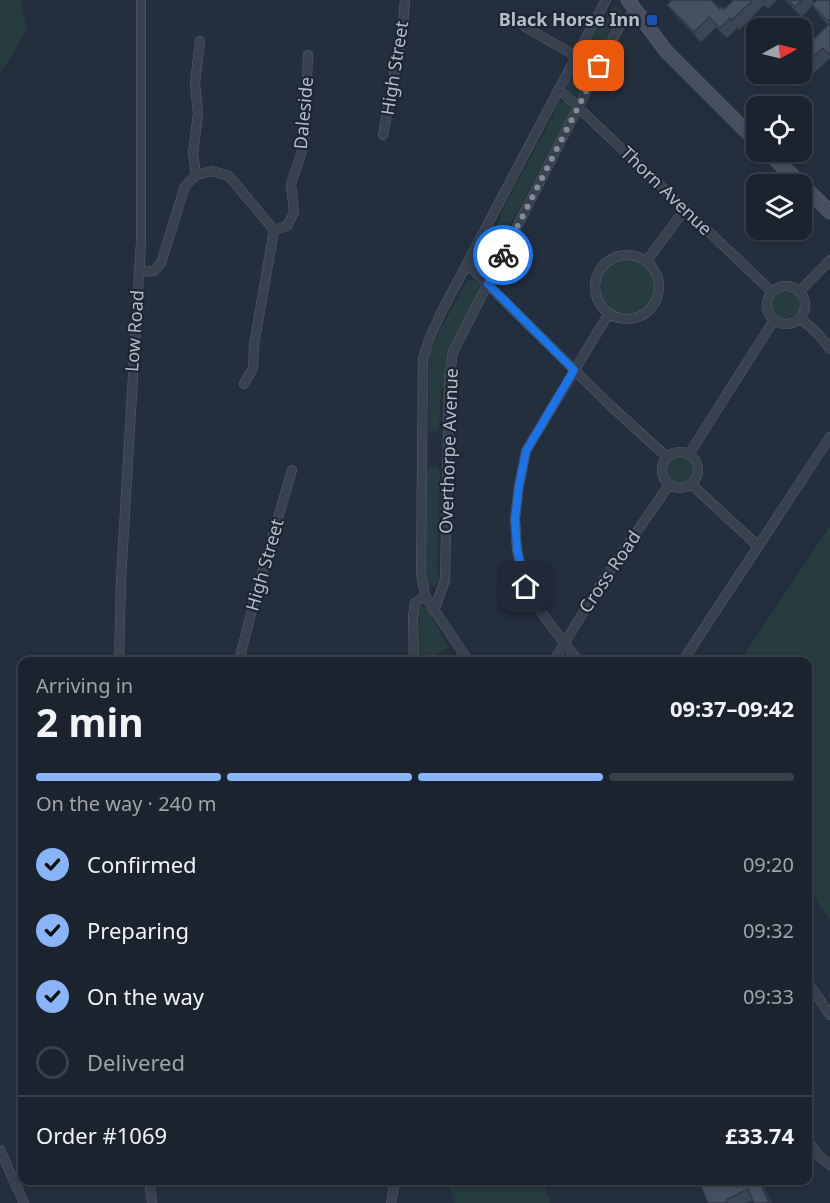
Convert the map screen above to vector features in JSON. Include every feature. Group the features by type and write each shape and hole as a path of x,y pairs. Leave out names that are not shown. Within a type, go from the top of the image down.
{"street":[{"name":"Low Road","path":"119,657 121,579 141,241 141,0"},
{"name":"High Street","path":"383,135 403,26 405,0"},
{"name":"Overthorpe Avenue","path":"466,657 425,596 421,573 423,358 430,337 467,264 606,0"},
{"path":"631,6 666,51 746,131"},
{"name":"Overthorpe Avenue","path":"434,610 445,580 449,381 453,352 631,6"},
{"path":"525,27 576,56"},
{"path":"196,175 193,153 198,114 195,83 200,41"},
{"name":"Daleside","path":"274,230 287,226 294,212 291,184 304,145 308,55"},
{"name":"Thorn Avenue","path":"559,89 772,292"},
{"path":"778,162 830,212"},
{"path":"139,272 154,271 161,262 185,186 196,175 212,171 229,176 274,230 254,345 253,368 244,384"},
{"path":"646,262 685,209"},
{"path":"622,256 632,256 646,262 658,279 657,299 652,307 643,315 634,318 621,318 609,313 599,302 596,292 596,281 602,268 611,260 622,256"},
{"path":"799,292 830,260"},
{"path":"467,264 574,370 667,457"},
{"path":"785,286 799,292 805,302 801,318 787,325 774,320 767,308 768,298 772,292 785,286"},
{"path":"575,657 546,619 526,587 517,550 515,519 526,451 609,313"},
{"path":"801,318 830,350"},
{"path":"689,454 774,320"},
{"path":"685,657 830,437"},
{"path":"676,452 689,454 694,459 697,475 691,484 681,488 669,485 662,471 667,457 676,452"},
{"name":"High Street","path":"242,657 257,590 292,470"},
{"path":"691,484 757,545"},
{"name":"Cross Road","path":"556,657 600,585 669,485"},
{"path":"414,657 415,603 425,596"},
{"path":"812,988 830,1015"},
{"path":"812,1147 830,1165"},
{"path":"0,1149 24,1203"},
{"path":"150,1185 152,1203"},
{"path":"391,1203 394,1185"}],"green space":[{"path":"0,0 21,0 27,31 0,73"},
{"path":"615,6 621,13 578,95 572,94 567,85 600,24"},
{"path":"562,102 572,109 571,115 561,129 495,254 495,261 489,272 482,274 475,265 476,259 491,237 556,110 554,106"},
{"path":"627,255 645,261 653,269 659,287 653,305 645,313 627,319 609,313 601,305 595,287 601,269 609,261"},
{"path":"468,279 479,282 478,295 450,350 444,388 441,389 439,430 431,433 429,429 429,356"},
{"path":"786,286 800,291 805,305 800,319 786,324 772,319 767,305 772,291"},
{"path":"680,452 693,457 698,470 693,483 680,488 667,483 662,470 667,457"},
{"path":"430,466 438,468 440,476 437,567 440,579 435,586 427,585 426,574 427,472"},
{"path":"830,526 830,920 812,894 812,657 743,657"},
{"path":"423,606 427,609 449,648 436,654 437,657 420,657 419,608"},
{"path":"448,1185 544,1185 551,1203 455,1203"}],"building":[{"path":"672,0 711,0 720,9 722,6 724,9 734,0 753,0 720,28 709,17 694,32 667,5"},
{"path":"788,0 802,0 795,7"},
{"path":"817,0 830,0 830,23 812,5"},
{"path":"830,23 830,55 823,48 812,58 812,35 815,38"},
{"path":"705,1185 761,1185 769,1203 754,1203 748,1189 726,1200 727,1203 708,1203 701,1187"}],"way so far":[{"path":"503,255 599,66"}],"place":[{"name":"Black Horse Inn","path":"652,20"}],"route":[{"path":"503,255 488,284 574,370 526,451 515,519 517,550 526,587"}]}
